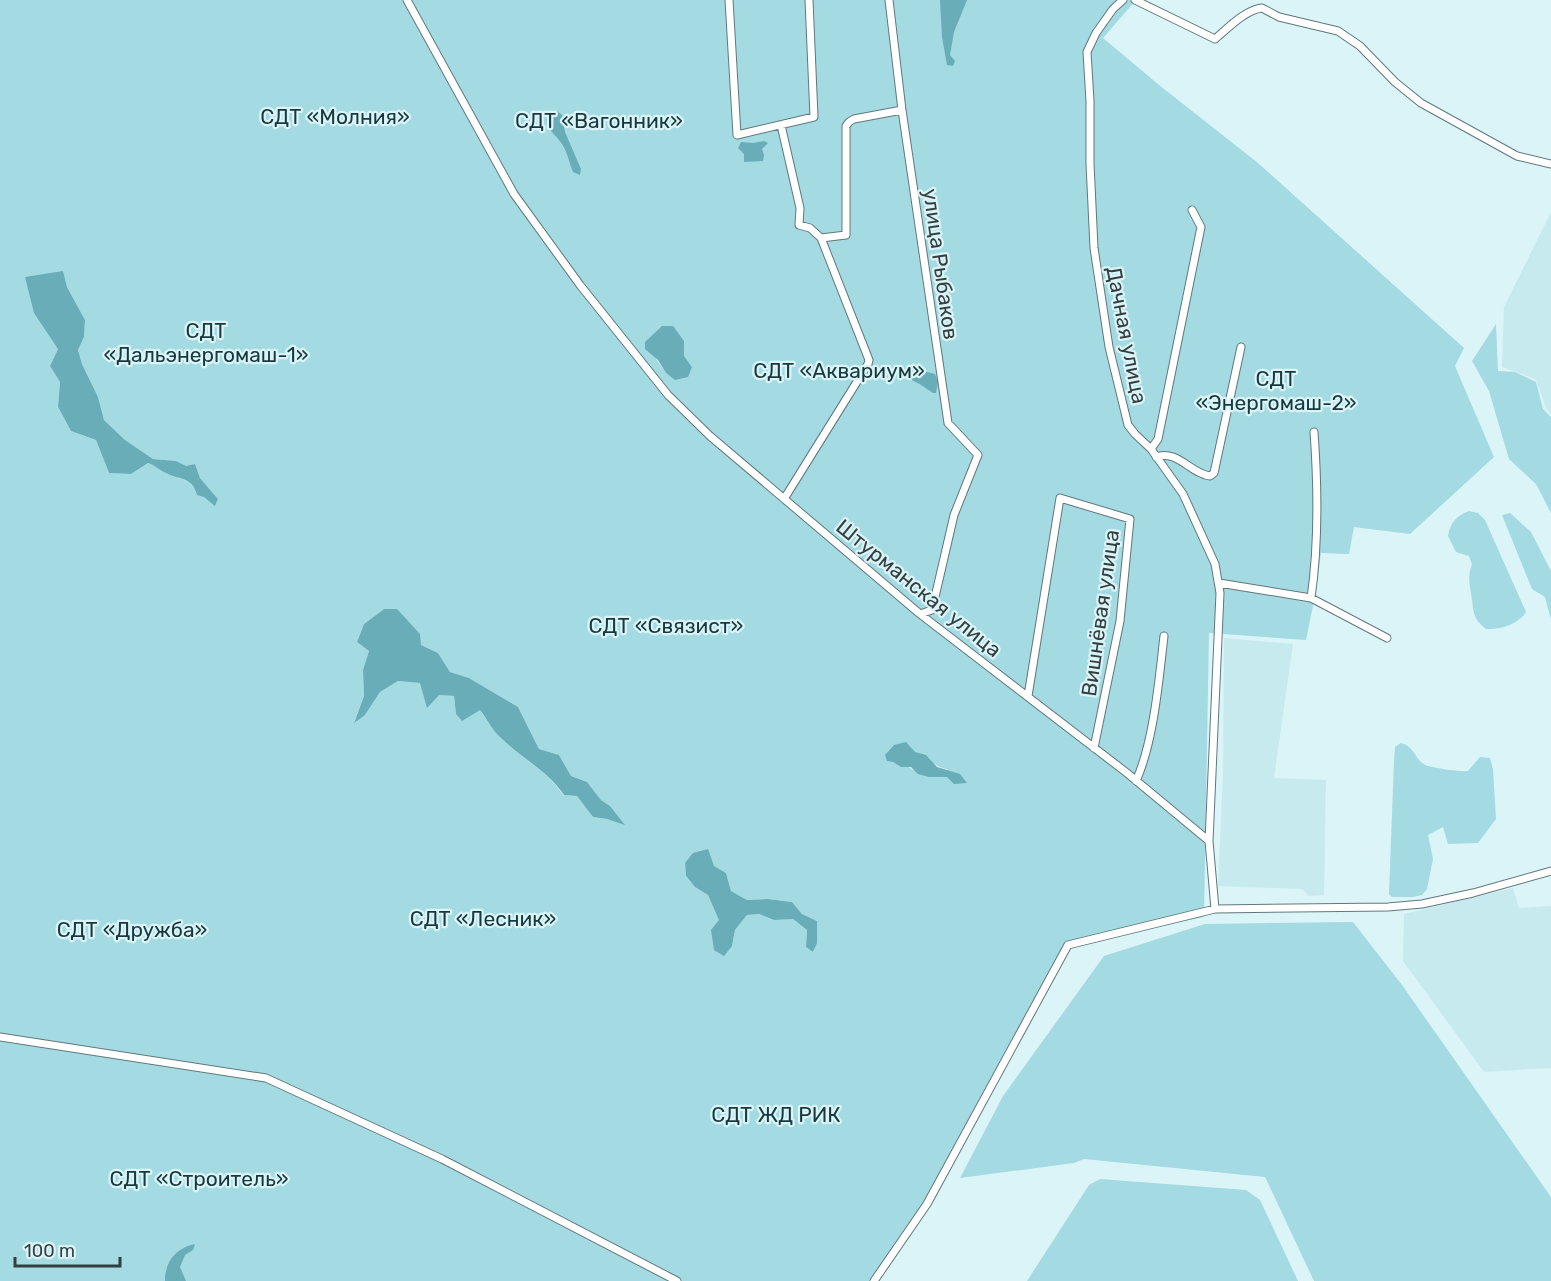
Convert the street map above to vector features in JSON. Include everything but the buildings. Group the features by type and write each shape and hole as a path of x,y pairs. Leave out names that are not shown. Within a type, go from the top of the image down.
{"street":[{"name":"Штурманская улица","path":"407,0 514,194 561,260 668,395 710,436 920,614 1028,696 1209,841"},
{"path":"729,0 737,135 814,117 809,0"},
{"name":"улица Рыбаков","path":"888,0 948,423 978,455 954,515 932,610 920,614"},
{"name":"Дачная улица","path":"1123,0 1113,9 1086,52 1090,92 1090,164 1094,248 1109,347 1126,420 1135,434 1151,449 1183,494 1215,564 1219,583 1209,841"},
{"path":"1135,0 1215,39 1258,8 1284,18 1333,30 1360,46 1395,82 1421,104 1517,156 1551,164"},
{"path":"821,238 846,235 846,126 854,119 902,110"},
{"path":"781,125 800,208 799,225 810,228 821,238 869,363 784,499"},
{"path":"1151,449 1158,439 1201,227 1192,210"},
{"path":"1156,457 1172,456 1204,476 1210,477 1214,473 1241,347"},
{"path":"1311,598 1316,564 1317,529 1314,432"},
{"name":"Вишнёвая улица","path":"1028,696 1060,498 1130,519 1120,621 1094,748"},
{"path":"1219,583 1311,598 1387,638"},
{"path":"1136,781 1145,762 1164,636"},
{"path":"1209,841 1215,909"},
{"path":"874,1281 927,1204 1068,945 1215,909 1388,907 1422,904 1473,893 1551,871"},
{"path":"0,1037 266,1078 442,1159 677,1281"}],"shaded area":[{"path":"940,0 967,0 954,32 950,55 955,61 953,66 947,65 942,37"},
{"path":"557,111 562,115 565,132 581,169 580,175 573,172 564,147 546,122 550,114"},
{"path":"764,141 768,143 762,149 763,161 744,162 744,154 738,148 741,142"},
{"path":"1551,212 1551,414 1546,408 1536,379 1502,367 1504,307"},
{"path":"63,271 67,287 85,320 84,337 78,350 82,364 98,397 104,420 125,440 153,459 176,461 186,466 195,464 200,478 218,499 215,506 204,497 197,495 188,482 148,463 131,474 109,473 96,440 71,431 58,407 60,382 50,366 58,349 34,313 25,277"},
{"path":"662,326 673,326 684,341 684,356 692,367 688,377 675,380 645,349 645,342"},
{"path":"905,368 935,374 938,382 936,393 908,378 891,373 893,369"},
{"path":"384,609 397,609 420,634 421,645 438,653 450,672 469,678 518,707 539,749 559,755 571,776 587,782 625,825 593,817 577,796 564,795 542,771 497,734 480,710 462,721 456,714 454,696 439,695 427,708 420,683 398,681 380,692 365,715 354,723 364,696 363,670 369,651 357,642 364,624"},
{"path":"1224,638 1293,644 1274,778 1326,780 1324,895 1308,896 1303,889 1218,886 1223,776"},
{"path":"906,742 915,752 926,755 937,767 960,774 967,783 954,784 947,777 929,777 918,774 911,767 901,767 887,761 885,755 894,745"},
{"path":"708,849 714,866 726,873 731,891 747,900 768,899 792,902 802,914 817,921 817,943 813,952 806,947 807,930 793,919 774,920 759,914 747,915 735,930 732,946 724,956 714,950 711,930 719,920 708,895 695,887 686,876 685,863 693,853"},
{"path":"1513,888 1519,908 1551,906 1551,1068 1484,1072 1403,961 1404,914"},
{"path":"195,1244 193,1250 185,1255 180,1267 186,1281 165,1281 167,1267 173,1256 182,1249"}],"green space":[{"path":"0,0 1136,0 1103,38 1258,163 1464,348 1455,366 1494,457 1410,534 1354,527 1349,554 1321,553 1306,640 1209,633 1204,917 1068,948 936,1197 878,1281 0,1281","holes":["63,272 67,287 85,320 84,337 78,350 82,364 98,397 104,420 125,440 153,459 176,461 186,467 195,464 200,478 218,499 215,505 188,482 148,463 131,474 109,473 96,440 71,431 58,407 60,382 50,366 58,349","662,326 692,367 666,373 645,343","384,609 421,645 438,653 450,672 469,678 518,707 539,749 559,755 571,776 587,782 624,824 593,817 577,796 563,795 542,771 500,737 480,710 456,714 454,696 439,695 420,683 398,681 380,692 365,715 354,722 364,696 363,670 369,651 357,642 364,624","915,752 947,769 947,777 925,775 893,762","707,849 714,866 726,873 731,891 747,900 768,899 792,902 802,914 817,921 814,952 806,947 807,930 793,919 774,920 759,914 747,915 735,930 732,946 708,895 695,887 686,876 685,863"]},
{"path":"1496,324 1498,371 1515,372 1536,382 1543,409 1551,417 1551,513 1536,484 1509,459 1489,391 1472,361"},
{"path":"1469,511 1478,513 1485,520 1526,612 1519,620 1503,627 1486,629 1478,621 1474,613 1469,582 1472,564 1469,556 1456,552 1448,536 1454,520"},
{"path":"1510,513 1531,532 1551,571 1551,620 1545,597 1532,589 1502,515"},
{"path":"1401,743 1409,747 1425,765 1468,771 1480,757 1490,758 1493,769 1496,819 1478,843 1448,844 1443,827 1428,835 1433,859 1427,889 1422,895 1413,897 1392,897 1389,894 1395,747"},
{"path":"1353,922 1402,985 1551,1197 1551,1281 1314,1281 1265,1177 1084,1159 1074,1163 960,1178 1003,1096 1104,956 1205,924"},
{"path":"1100,1179 1246,1190 1260,1200 1298,1281 1027,1281 1089,1185"}],"park label":[{"name":"СДТ «Молния»","path":"335,116"},
{"name":"СДТ «Вагонник»","path":"599,120"},
{"name":"СДТ «Дальэнергомаш-1»","path":"206,342"},
{"name":"СДТ «Аквариум»","path":"839,370"},
{"name":"СДТ «Энергомаш-2»","path":"1276,390"},
{"name":"СДТ «Связист»","path":"666,625"},
{"name":"СДТ «Лесник»","path":"483,918"},
{"name":"СДТ «Дружба»","path":"132,929"},
{"name":"СДТ ЖД РИК","path":"776,1114"},
{"name":"СДТ «Строитель»","path":"199,1178"}]}
